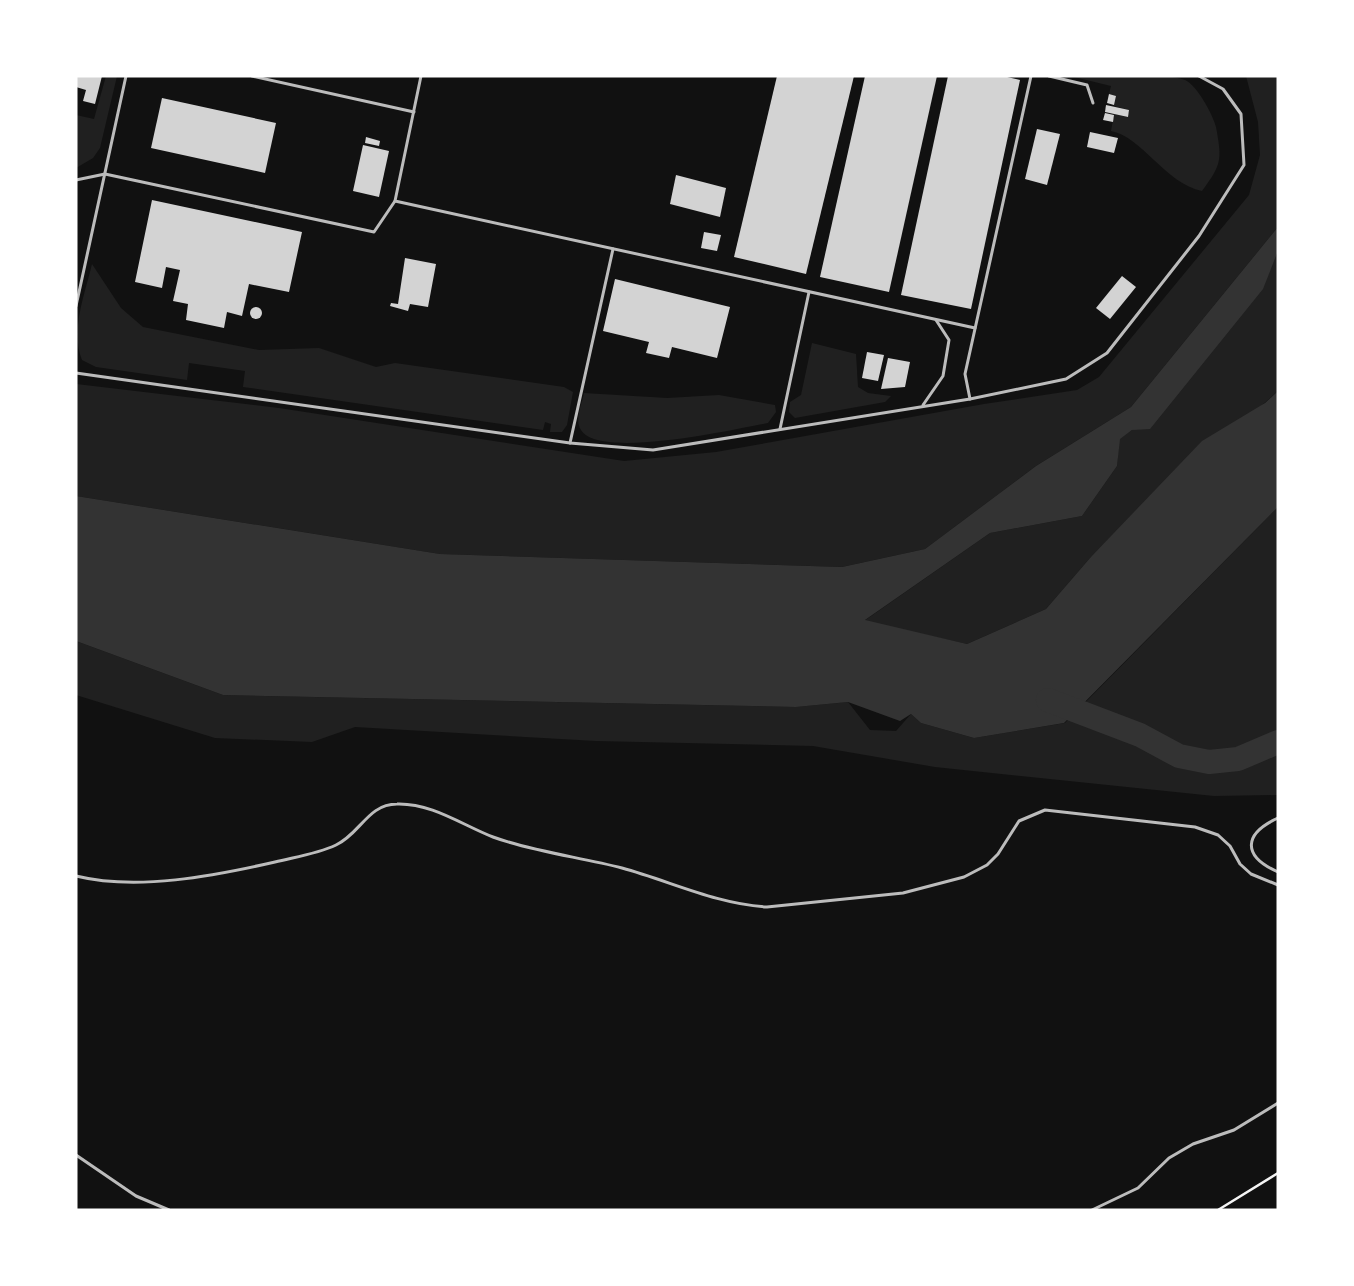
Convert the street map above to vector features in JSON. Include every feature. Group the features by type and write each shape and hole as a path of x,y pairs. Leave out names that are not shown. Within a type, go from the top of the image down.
{"lane":[{"path":"76,306 126,76"},
{"path":"252,76 414,112"},
{"path":"76,180 105,174 374,232 395,201 421,76"},
{"path":"970,399 964,374 1031,76"},
{"path":"1049,76 1087,85 1093,103"},
{"path":"76,373 570,443 653,450 970,399 1066,379 1107,353 1199,236 1244,165 1241,114 1223,88 1198,76"},
{"path":"395,201 975,328"},
{"path":"570,443 613,249"},
{"path":"780,429 809,292"},
{"path":"923,406 943,376 949,340 936,320"},
{"path":"76,876 93,880 129,881 209,877 321,852 339,844 369,814 382,807 395,804 412,804 434,810 494,837 661,879 717,900 745,906 767,907 903,892 964,877 987,865 998,854 1019,822 1045,810 1195,826 1218,834 1230,846 1240,864 1251,874 1278,885"},
{"path":"1278,818 1257,831 1252,844 1253,854 1260,863 1278,872"},
{"path":"1092,1210 1138,1188 1169,1158 1192,1144 1234,1130 1278,1103"},
{"path":"76,1155 136,1196 169,1210"}],"path":[{"path":"1218,1210 1278,1173"}],"shaded area":[{"path":"106,76 117,76 100,148 93,158 76,168 76,115 94,119"},
{"path":"1070,76 1160,76 1174,77 1190,83 1212,115 1219,147 1217,168 1202,191 1189,187 1165,170 1133,142 1111,131 1114,114 1127,117 1129,110 1114,106 1116,96 1109,94 1111,86"},
{"path":"1246,76 1278,76 1278,227 1131,407 1036,466 925,549 842,567 440,554 76,496 76,384 279,408 624,461 716,452 984,404 1077,390 1099,377 1249,195 1260,155 1258,122"},
{"path":"1278,227 1278,251 1263,289 1150,429 1132,430 1120,439 1117,466 1082,516 990,533 865,620 967,644 1046,609 1090,558 1202,441 1265,403 1278,391 1278,507 1064,723 974,738 921,723 911,714 900,721 848,702 796,707 223,695 76,641 76,496 440,554 842,567 925,549 1036,466 1131,407"},
{"path":"1278,251 1278,391 1090,558 1046,609 967,644 864,621 990,533 1082,516 1117,466 1119,439 1132,430 1262,289"},
{"path":"92,264 121,308 143,327 259,350 319,348 376,367 395,363 564,387 573,392 567,425 562,432 550,432 551,424 545,422 543,430 243,387 245,371 189,363 187,380 96,367 82,360 78,337 80,312"},
{"path":"812,343 856,354 858,387 868,393 891,396 885,402 795,418 789,412 790,402 801,395"},
{"path":"584,393 667,398 719,395 775,405 776,412 768,423 728,431 640,443 613,442 593,439 581,430 578,417"},
{"path":"1278,507 1278,795 1214,796 935,767 813,746 596,741 355,727 312,742 215,738 76,695 76,641 223,695 796,707 848,702 870,730 896,731 911,714 921,723 974,738 1065,723"}],"building":[{"path":"76,76 102,76 95,104 83,101 86,90 76,87"},
{"path":"777,76 854,76 806,274 734,257"},
{"path":"865,76 937,76 889,292 820,277"},
{"path":"948,76 1003,76 1020,80 971,309 901,295"},
{"path":"1109,94 1116,96 1114,105 1107,103"},
{"path":"162,98 276,123 265,173 151,148"},
{"path":"1106,105 1129,110 1128,117 1105,112"},
{"path":"1105,113 1114,115 1113,122 1103,120"},
{"path":"1037,129 1060,134 1047,185 1025,179"},
{"path":"1090,132 1118,138 1114,153 1087,147"},
{"path":"366,137 380,141 379,146 365,143"},
{"path":"363,145 389,151 379,197 353,191"},
{"path":"676,175 726,188 720,217 670,204"},
{"path":"152,200 302,232 289,292 249,284 242,316 227,312 224,328 186,320 188,304 173,301 180,270 166,267 162,288 135,282"},
{"path":"704,232 721,235 717,251 701,248"},
{"path":"405,258 436,264 428,307 410,304 408,311 390,306 391,303 398,304"},
{"path":"1122,276 1136,287 1110,319 1096,308"},
{"path":"615,279 730,307 717,358 672,347 669,358 646,353 649,342 603,331"},
{"path":"254,307 258,307 262,313 258,319 254,319 250,315 250,311"},
{"path":"867,352 884,355 878,381 862,378"},
{"path":"888,358 910,362 905,387 881,389"}],"waterway":[{"path":"1048,700 1140,735 1179,756 1209,762 1238,759 1278,742"}]}
